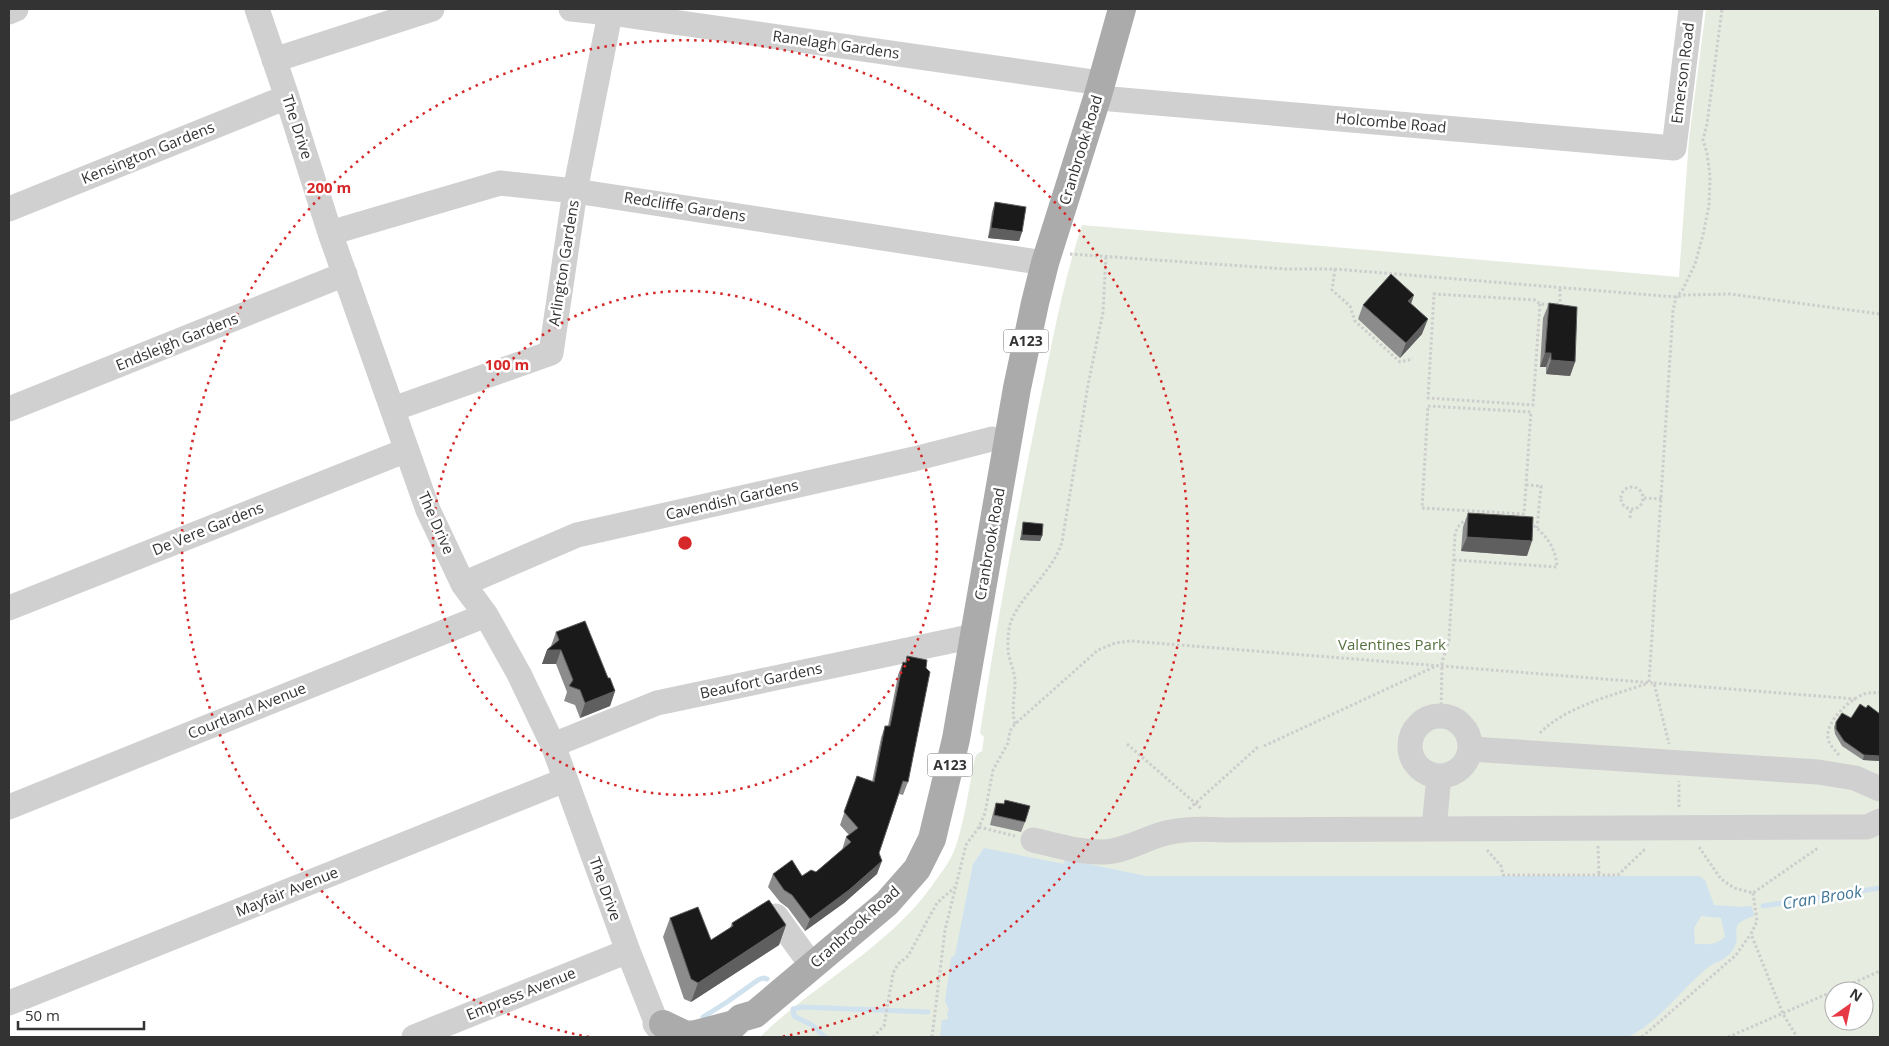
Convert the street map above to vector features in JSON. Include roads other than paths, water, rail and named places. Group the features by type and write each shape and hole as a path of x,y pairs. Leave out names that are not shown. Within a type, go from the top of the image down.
{"main road":[{"name":"Cranbrook Road","path":"738,1028 887,903 917,869 932,839 956,739 1024,351 1045,263 1122,9"},
{"path":"665,1029 692,1035 738,1028"}],"street":[{"path":"9,12 16,9"},
{"name":"The Drive","path":"257,9 288,97 330,233 428,510 463,584 486,615 519,674 553,745 628,951 665,1029"},
{"path":"274,60 432,9"},
{"name":"Ranelagh Gardens","path":"571,9 611,11 1099,89"},
{"name":"Emerson Road","path":"1675,138 1692,9"},
{"name":"Arlington Gardens","path":"393,409 551,353 575,191 611,11"},
{"name":"Holcombe Road","path":"1099,89 1111,99 1674,148 1675,138"},
{"name":"Kensington Gardens","path":"9,210 288,97"},
{"name":"Redcliffe Gardens","path":"330,233 500,183 575,191 1045,263"},
{"name":"Endsleigh Gardens","path":"9,409 345,274"},
{"name":"Cavendish Gardens","path":"463,584 577,535 904,461 992,439 1007,443"},
{"name":"De Vere Gardens","path":"9,608 407,450"},
{"name":"Courtland Avenue","path":"9,807 486,615"},
{"name":"Beaufort Gardens","path":"553,745 657,703 974,636"},
{"path":"1441,715 1451,717 1466,730 1470,739 1470,749 1468,758 1456,772 1448,775 1430,775 1416,765 1409,749 1410,738 1414,729 1426,719 1441,715"},
{"path":"1470,749 1520,754 1810,771 1842,775 1866,782 1880,789"},
{"path":"1434,829 1439,776"},
{"name":"Mayfair Avenue","path":"9,1003 565,780"},
{"path":"1033,840 1086,852 1106,852 1125,848 1160,834 1197,828 1227,830 1867,827 1880,821"},
{"path":"776,916 812,966"},
{"name":"Empress Avenue","path":"414,1037 628,951"}],"water":[{"path":"984,848 1064,864 1065,859 1146,876 1699,876 1705,880 1714,905 1752,906 1754,916 1739,923 1736,930 1737,939 1730,954 1707,968 1650,1023 1628,1037 940,1037 942,1020 948,1019 947,1013 949,1010 945,1001 951,958 955,955 973,864","holes":["1701,916 1721,918 1725,936 1711,944 1695,944 1694,928"]}],"waterway":[{"name":"Cran Brook","path":"1763,906 1880,888"},
{"path":"703,1017 758,980 767,979"},
{"path":"825,1037 812,1025 794,1016 793,1009 802,1007 928,1012"}],"park label":[{"name":"Valentines Park","path":"1392,645"}]}
